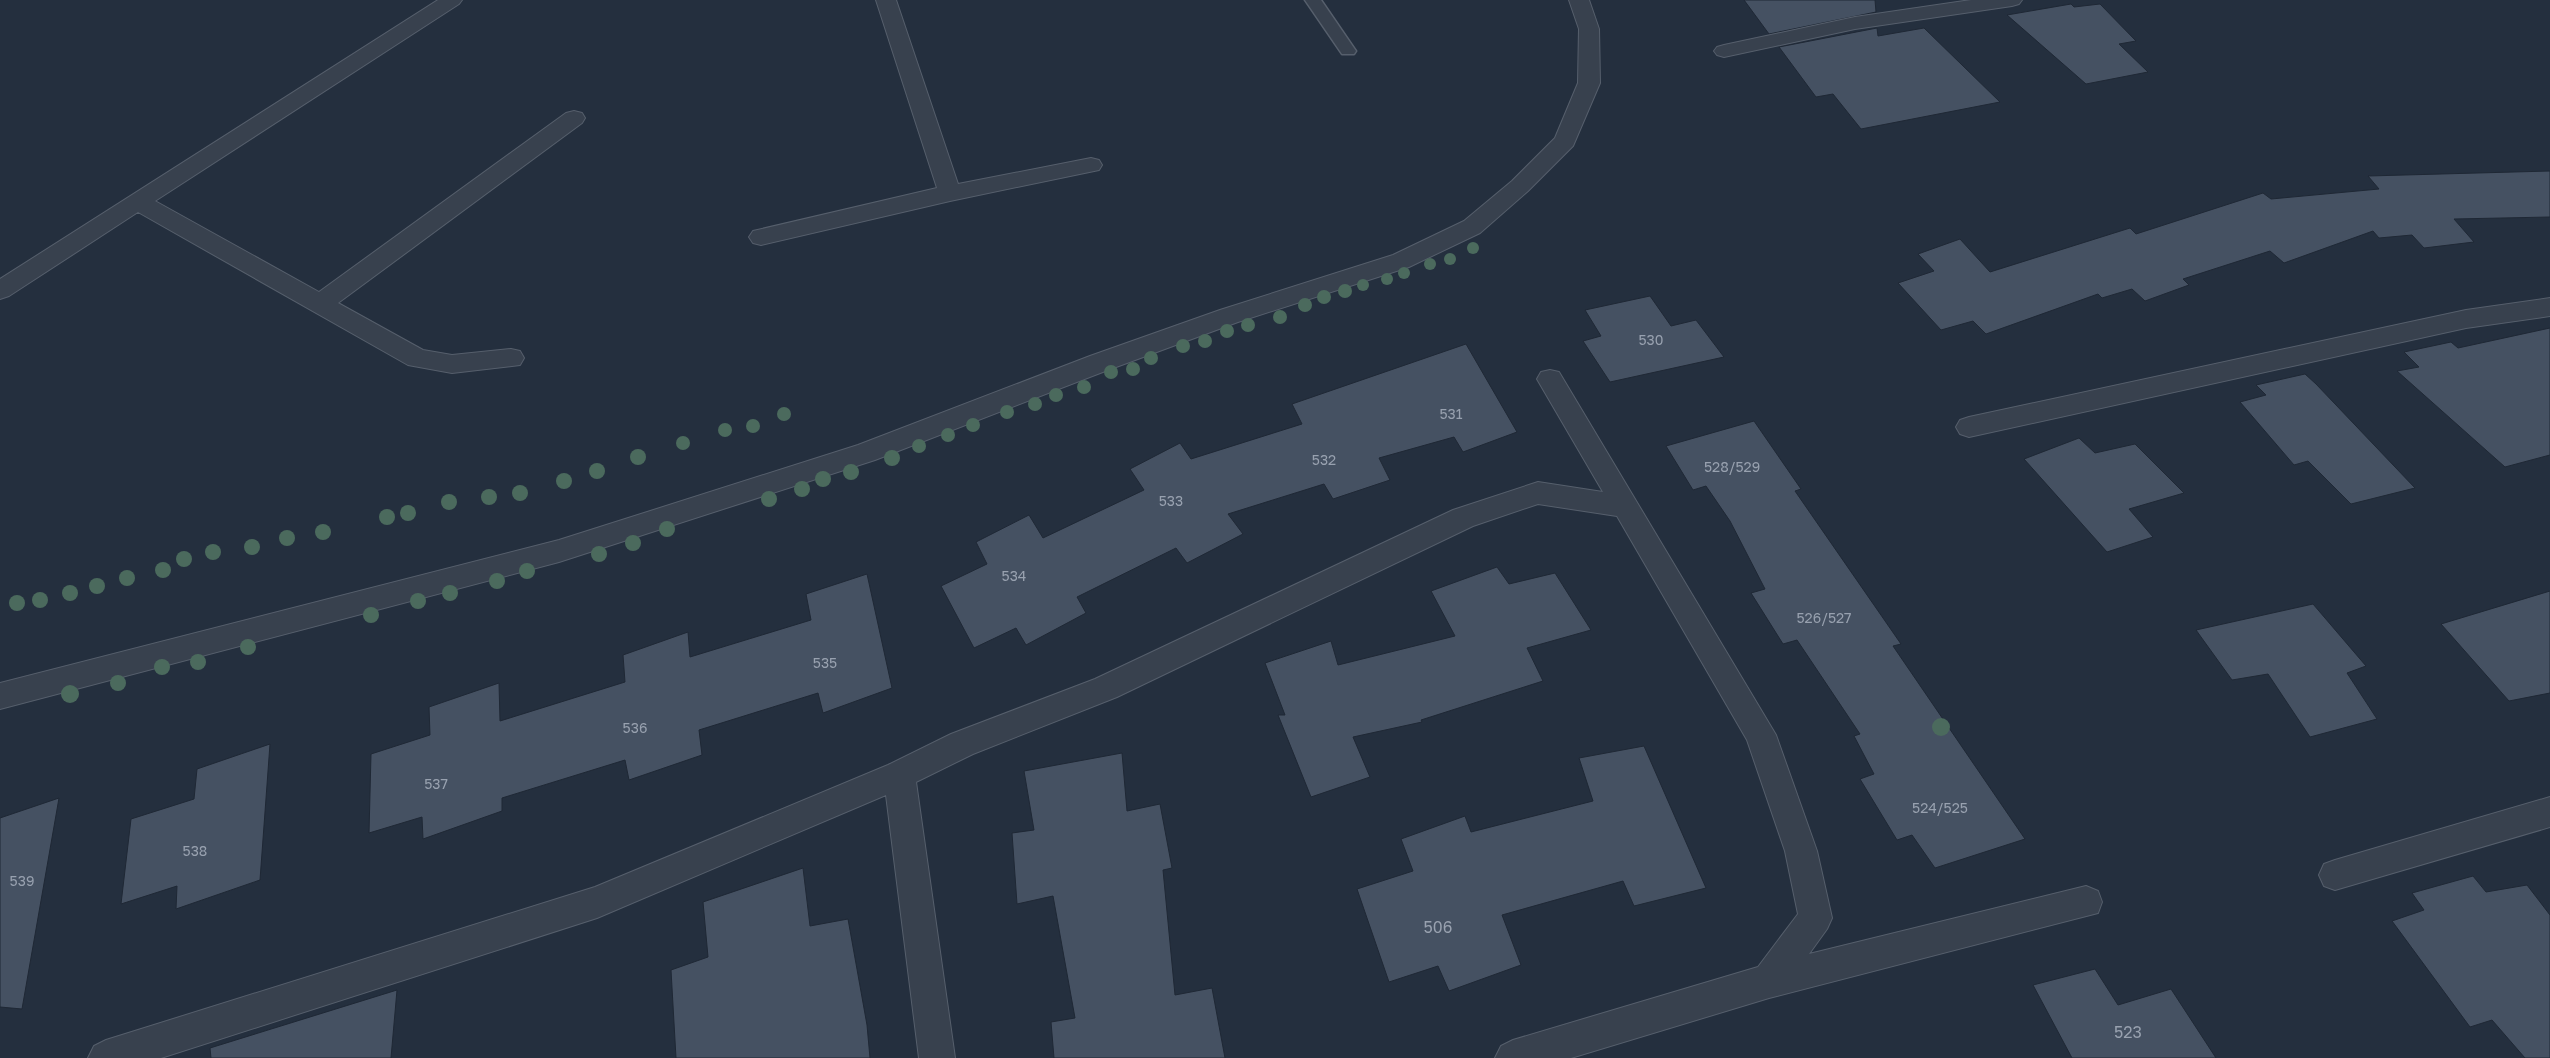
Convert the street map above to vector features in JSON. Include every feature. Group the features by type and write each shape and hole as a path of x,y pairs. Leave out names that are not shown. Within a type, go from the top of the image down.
{"street":[{"path":"0,290 452,0"},
{"path":"886,0 950,193"},
{"path":"0,696 559,551 866,453 1201,326 1400,261 1472,227 1520,186 1566,141 1589,83 1589,29 1579,0"},
{"path":"1724,51 1855,23 2012,0"},
{"path":"320,304 574,118"},
{"path":"761,237 950,193 1092,165"},
{"path":"138,202 417,358 452,364 511,358"},
{"path":"1968,427 2466,319 2550,307"},
{"path":"1550,379 1761,734 1801,851 1815,918 1769,981"},
{"path":"119,1056 597,902 899,775 962,744 1106,688 1463,518 1538,493 1624,506"},
{"path":"899,775 937,1058"},
{"path":"2335,875 2550,812"},
{"path":"1513,1058 1769,981 2086,902"}],"lane":[{"path":"1314,0 1348,51"}],"building":[{"path":"1744,0 1875,0 1876,12 1769,34"},
{"path":"2071,4 2074,7 2100,4 2136,41 2119,44 2148,72 2086,84 2007,15"},
{"path":"1877,28 1878,36 1924,28 2000,102 1861,129 1833,94 1816,97 1779,47"},
{"path":"2550,171 2550,217 2454,219 2474,242 2424,248 2412,235 2379,238 2373,231 2284,263 2270,251 2183,279 2189,285 2145,301 2132,289 2102,298 2098,294 1986,334 1973,321 1941,330 1898,283 1934,271 1918,254 1960,239 1990,272 2130,228 2136,234 2263,193 2271,199 2379,189 2368,176"},
{"path":"1650,296 1671,326 1696,320 1724,357 1610,382 1583,341 1601,336 1585,310"},
{"path":"2550,328 2550,455 2505,467 2397,371 2419,367 2404,352 2451,342 2458,348"},
{"path":"1466,344 1517,432 1463,452 1454,437 1379,458 1390,480 1333,499 1324,484 1228,514 1243,534 1187,563 1176,548 1077,597 1086,613 1026,645 1016,628 974,648 941,586 987,564 976,542 1029,515 1043,538 1144,490 1130,469 1180,443 1191,459 1302,424 1292,404"},
{"path":"2305,374 2415,488 2351,504 2308,461 2294,465 2240,402 2266,395 2256,385"},
{"path":"1754,421 1801,489 1795,491 1901,644 1893,646 2025,839 1935,868 1912,835 1897,840 1860,779 1874,774 1854,736 1860,734 1797,640 1783,644 1751,593 1765,589 1730,521 1706,486 1693,490 1666,446"},
{"path":"2079,438 2095,453 2135,444 2184,493 2129,509 2153,537 2107,552 2024,459"},
{"path":"1497,567 1509,584 1555,573 1591,630 1527,648 1543,681 1421,720 1422,722 1353,737 1370,777 1311,797 1278,715 1285,715 1265,663 1331,641 1338,665 1455,636 1431,591"},
{"path":"867,574 892,688 823,713 818,693 699,730 702,755 629,780 625,760 502,798 502,811 423,839 422,817 369,833 371,754 430,735 429,707 499,683 500,721 625,682 623,655 688,632 690,657 811,620 806,594"},
{"path":"2550,591 2550,693 2509,701 2441,624"},
{"path":"2313,604 2366,666 2347,673 2377,719 2310,737 2268,674 2232,680 2196,630"},
{"path":"270,744 260,880 176,909 177,886 121,904 131,819 194,799 197,769"},
{"path":"1644,746 1706,888 1634,906 1623,881 1502,915 1521,965 1449,991 1438,966 1389,982 1357,889 1413,871 1401,839 1465,816 1471,832 1593,801 1579,758"},
{"path":"1122,753 1127,811 1160,804 1172,868 1163,870 1175,995 1212,988 1225,1058 1054,1058 1051,1022 1075,1018 1053,896 1017,904 1012,833 1034,830 1024,771"},
{"path":"59,798 22,1009 0,1007 0,818"},
{"path":"803,868 810,926 848,919 867,1025 870,1058 676,1058 671,970 708,957 703,902"},
{"path":"2473,876 2486,892 2527,885 2550,915 2550,1058 2525,1058 2492,1020 2470,1027 2392,921 2424,910 2412,893"},
{"path":"2095,969 2118,1005 2171,989 2216,1058 2072,1058 2033,985"},
{"path":"397,990 391,1058 211,1058 210,1048"}]}
